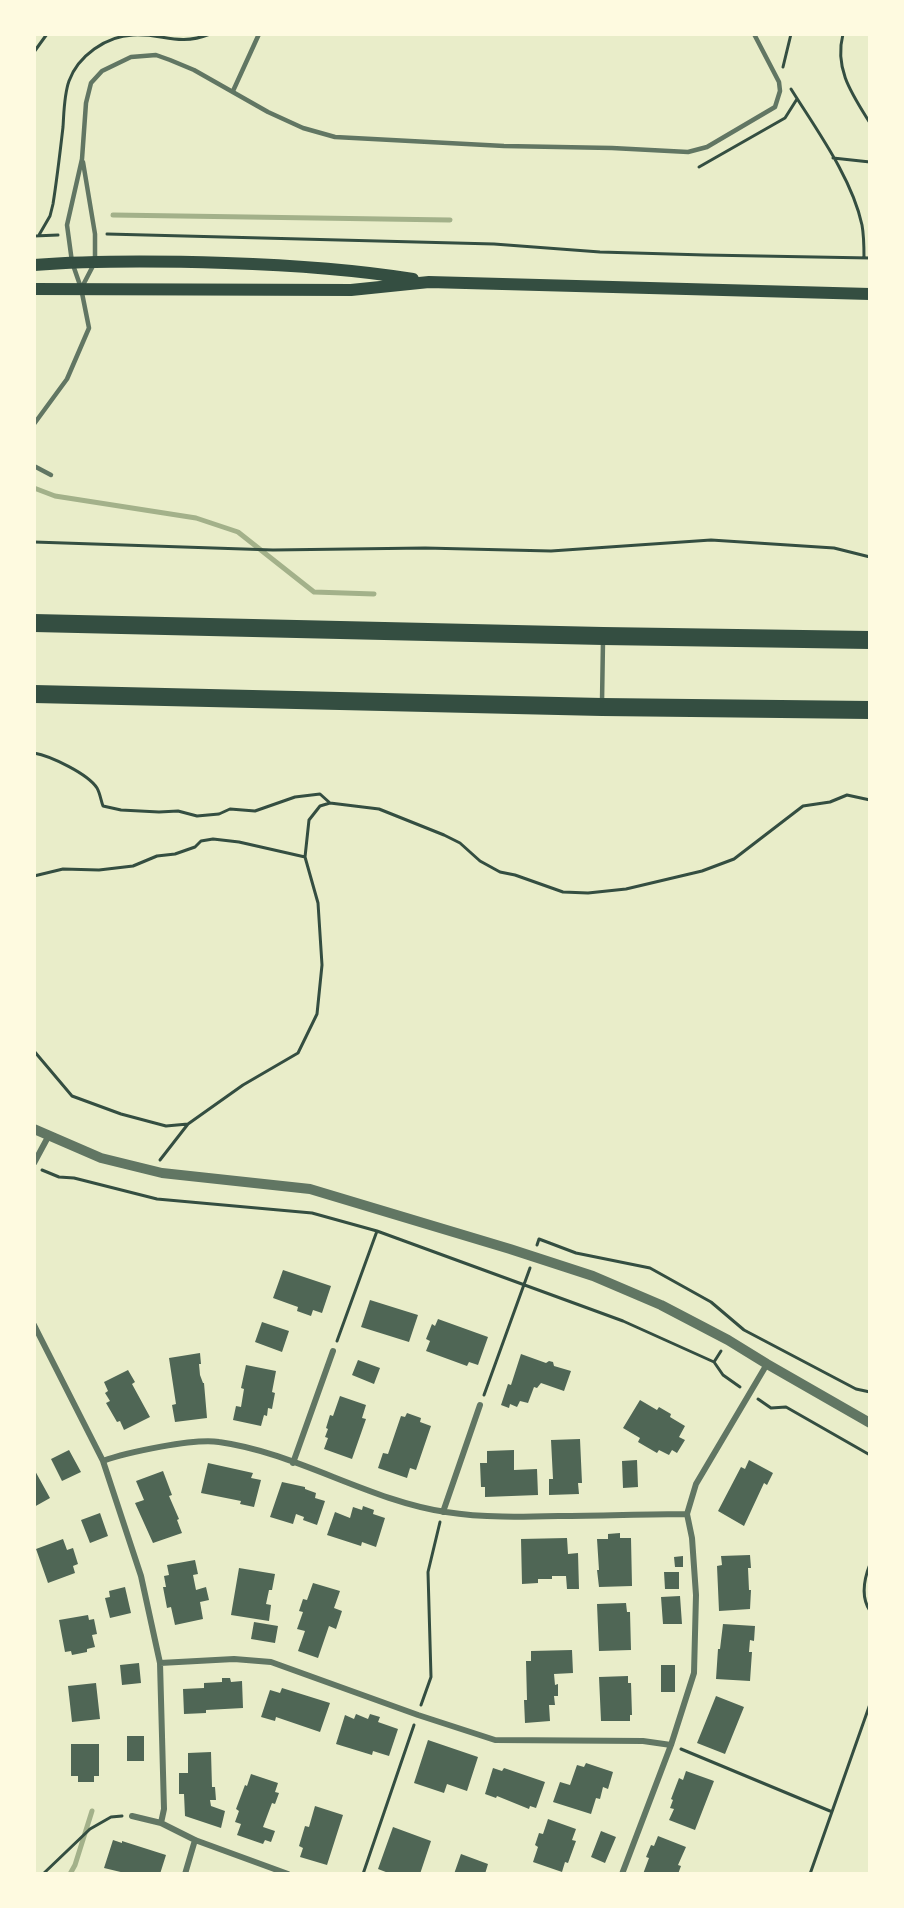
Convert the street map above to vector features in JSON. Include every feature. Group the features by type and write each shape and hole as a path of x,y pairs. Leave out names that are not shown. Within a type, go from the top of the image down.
{"highway":[{"path":"34,623 603,636 870,639"},
{"path":"34,694 602,707 870,710"}],"main road":[{"path":"34,265 95,262 299,266 362,271 429,282"},
{"path":"34,289 351,290 429,282 870,294"}],"street":[{"path":"34,1130 101,1158 151,1170 310,1189 593,1276 661,1305 742,1347 767,1364 870,1423"},
{"path":"34,1165 48,1137"},
{"path":"34,1325 103,1461 141,1576 160,1663 164,1809 162,1823"},
{"path":"293,1463 333,1351"},
{"path":"622,1874 672,1745 694,1673 696,1595 692,1538 687,1514 696,1484 767,1364"},
{"path":"443,1512 480,1405"},
{"path":"103,1461 121,1454 219,1442 265,1453 382,1495 443,1512 487,1518 687,1514"},
{"path":"160,1663 234,1659 271,1662 495,1740 643,1741 672,1745"},
{"path":"132,1816 162,1823 195,1840 288,1874"},
{"path":"184,1874 195,1840"}],"lane":[{"path":"233,91 259,34"},
{"path":"34,424 67,379 89,328 81,288 72,262 67,225 82,159 86,103 91,83 102,70 131,57 156,55 194,70 268,112 303,128 335,137 504,146 688,152 707,147 775,107 780,91 779,82 754,34"},
{"path":"81,288 95,262 95,234 82,159"},
{"path":"34,466 51,475"},
{"path":"602,707 603,636"}],"path":[{"path":"34,51 47,34"},
{"path":"782,71 791,34"},
{"path":"843,34 839,50 842,72 870,123"},
{"path":"787,83 834,159 858,213 862,227 864,258"},
{"path":"699,167 785,118 797,99"},
{"path":"834,159 870,162"},
{"path":"108,234 494,244 612,252 870,258"},
{"path":"34,236 45,235"},
{"path":"34,542 273,550 425,548 551,551 711,540 834,548 870,557"},
{"path":"34,753 46,755 64,766 75,769 98,789 103,806 121,810 178,811 197,816 219,814 230,809 255,811 295,796 320,794 330,803"},
{"path":"151,1170 188,1124 243,1085 298,1053 317,1014 322,964 318,903 305,857 309,820 320,806 330,803 379,809 452,839 480,861 500,872 515,874 563,892 588,893 626,889 702,872 734,859 803,806 830,802 847,795 870,800"},
{"path":"34,876 63,869 99,870 133,866 157,856 195,848 201,841 213,839 239,842 305,857"},
{"path":"34,1051 72,1096 121,1114 166,1126 188,1124"},
{"path":"34,1165 59,1177 74,1178 157,1199 312,1213 377,1231 623,1321 685,1347 714,1362 723,1376 771,1408 786,1407 870,1455"},
{"path":"333,1351 377,1231"},
{"path":"480,1405 539,1239 576,1252 650,1268 711,1302 744,1329 856,1389 870,1392"},
{"path":"363,1874 431,1677 428,1572 443,1512"},
{"path":"870,1564 864,1577 863,1592 870,1611"},
{"path":"810,1874 870,1704"},
{"path":"672,1745 831,1812"},
{"path":"43,1874 90,1829 111,1817 132,1816"}],"building":[{"path":"283,1270 331,1286 322,1313 313,1310 311,1316 297,1311 298,1307 273,1298"},
{"path":"370,1300 418,1315 409,1342 361,1327"},
{"path":"438,1319 488,1337 478,1365 469,1362 467,1366 426,1351 430,1341 426,1339 432,1324 435,1326"},
{"path":"262,1322 289,1331 282,1352 255,1342"},
{"path":"200,1353 200,1375 204,1383 207,1418 175,1422 172,1405 176,1404 169,1358"},
{"path":"521,1354 546,1363 553,1362 554,1366 571,1371 564,1391 541,1383 537,1388 534,1387 528,1403 520,1401 517,1407 510,1404 509,1408 501,1405 508,1384 511,1385"},
{"path":"358,1360 380,1368 374,1384 352,1375"},
{"path":"246,1365 276,1371 272,1409 268,1408 267,1416 264,1415 261,1426 233,1420 236,1406 241,1407 244,1389 241,1388"},
{"path":"128,1370 135,1382 132,1384 150,1417 124,1430 106,1403 110,1401 105,1393 108,1391 104,1382"},
{"path":"340,1396 366,1405 362,1418 366,1419 352,1459 324,1449 328,1438 325,1437 328,1429 326,1428"},
{"path":"640,1400 657,1410 659,1407 685,1426 679,1437 685,1440 677,1453 672,1450 669,1455 659,1450 657,1453 638,1442 640,1438 623,1428"},
{"path":"407,1413 421,1418 420,1422 431,1426 416,1470 410,1468 407,1478 378,1468 383,1453 388,1454 401,1416 405,1417"},
{"path":"580,1439 582,1483 578,1483 579,1494 549,1495 549,1479 553,1479 551,1440"},
{"path":"69,1450 81,1472 62,1481 51,1459"},
{"path":"514,1450 514,1470 537,1469 538,1495 485,1497 485,1487 481,1487 480,1463 487,1463 487,1451"},
{"path":"637,1460 638,1487 623,1488 622,1461"},
{"path":"749,1460 773,1473 767,1485 764,1483 744,1526 718,1511 741,1467 745,1469"},
{"path":"208,1463 253,1473 251,1478 261,1480 254,1507 240,1504 241,1501 201,1493"},
{"path":"34,1469 50,1498 34,1507"},
{"path":"163,1471 182,1533 153,1543 135,1503 144,1500 136,1481"},
{"path":"282,1482 305,1487 316,1493 315,1498 325,1501 317,1525 303,1520 304,1517 296,1514 293,1524 270,1517"},
{"path":"363,1506 374,1510 373,1514 385,1518 376,1547 362,1542 361,1546 327,1535 335,1512 350,1518 353,1507 362,1510"},
{"path":"100,1513 108,1536 90,1543 81,1520"},
{"path":"620,1533 620,1538 631,1538 632,1586 599,1587 597,1539 608,1539 608,1534"},
{"path":"567,1538 568,1554 578,1553 579,1589 567,1589 566,1576 552,1576 552,1579 538,1579 538,1583 522,1584 521,1539"},
{"path":"63,1539 67,1550 73,1548 78,1564 73,1566 75,1573 48,1583 36,1549"},
{"path":"750,1555 751,1568 748,1568 749,1590 751,1590 750,1609 719,1611 717,1566 722,1565 721,1556"},
{"path":"683,1556 683,1567 675,1567 674,1557"},
{"path":"195,1560 198,1574 193,1575 196,1590 206,1587 209,1600 200,1602 203,1619 175,1625 171,1607 167,1608 163,1587 166,1587 164,1576 169,1575 167,1565"},
{"path":"239,1568 275,1574 266,1604 271,1605 269,1621 231,1615"},
{"path":"664,1572 679,1572 679,1589 665,1589"},
{"path":"313,1583 340,1591 334,1608 342,1611 336,1629 329,1626 318,1658 298,1651 305,1631 297,1629 303,1612 299,1611 303,1599 307,1600"},
{"path":"125,1587 131,1613 110,1618 105,1598 110,1597 109,1591"},
{"path":"680,1596 682,1624 663,1624 661,1597"},
{"path":"626,1603 627,1612 630,1612 631,1650 599,1651 597,1604"},
{"path":"88,1615 89,1620 94,1619 97,1634 92,1635 95,1647 87,1649 87,1652 72,1655 71,1651 65,1652 59,1620"},
{"path":"254,1622 278,1626 275,1643 251,1639"},
{"path":"723,1624 755,1626 754,1641 750,1640 749,1652 752,1652 750,1681 716,1679 718,1649 720,1649"},
{"path":"572,1650 573,1673 554,1674 555,1685 558,1684 558,1696 554,1696 555,1705 549,1705 550,1721 525,1723 526,1661 531,1661 531,1651"},
{"path":"139,1663 141,1683 122,1685 120,1665"},
{"path":"661,1665 675,1665 675,1692 661,1692"},
{"path":"628,1676 628,1683 631,1683 632,1715 630,1715 630,1721 601,1721 599,1677"},
{"path":"222,1678 230,1678 231,1682 242,1681 243,1708 184,1714 183,1689 204,1688 204,1683 222,1682"},
{"path":"96,1683 100,1719 72,1722 68,1686"},
{"path":"282,1688 330,1703 320,1732 276,1717 275,1721 261,1717 270,1690 280,1693"},
{"path":"716,1696 744,1707 725,1754 697,1743"},
{"path":"356,1714 368,1719 370,1714 380,1717 378,1722 398,1729 389,1756 373,1751 372,1755 336,1744 345,1715 354,1719"},
{"path":"127,1736 144,1736 144,1761 127,1761"},
{"path":"428,1740 478,1757 467,1791 447,1784 444,1793 414,1783"},
{"path":"71,1744 99,1744 99,1776 94,1776 94,1782 78,1782 78,1776 71,1776"},
{"path":"211,1752 212,1787 215,1787 216,1800 210,1800 211,1806 225,1811 221,1828 185,1816 184,1794 179,1794 179,1773 188,1773 188,1753"},
{"path":"586,1763 613,1772 608,1789 603,1787 600,1799 596,1798 591,1814 553,1802 560,1782 570,1785 577,1765 584,1767"},
{"path":"493,1768 502,1771 504,1768 545,1782 536,1808 530,1806 529,1809 497,1796 496,1798 485,1794"},
{"path":"686,1771 714,1781 695,1830 669,1820 674,1809 670,1808 673,1800 671,1799 679,1778 683,1780"},
{"path":"251,1774 278,1783 275,1792 279,1793 275,1804 272,1803 263,1827 275,1831 271,1842 265,1840 263,1844 237,1835 241,1824 235,1822 239,1811 236,1809"},
{"path":"315,1806 343,1815 327,1865 300,1857 303,1848 299,1846 305,1826 309,1827"},
{"path":"548,1819 576,1829 572,1840 576,1841 562,1872 533,1862 538,1847 535,1845 539,1833 543,1834"},
{"path":"393,1827 431,1841 420,1874 391,1874 378,1869"},
{"path":"601,1831 616,1837 605,1863 591,1857"},
{"path":"658,1836 686,1847 678,1865 681,1866 678,1874 643,1874 649,1858 646,1857"},
{"path":"113,1840 166,1855 160,1874 129,1874 104,1868"},
{"path":"461,1854 488,1864 485,1874 454,1874"}],"waterway":[{"path":"113,215 450,220"},
{"path":"34,488 55,496 196,518 238,532 314,592 374,594"},
{"path":"70,1874 92,1811"}]}
